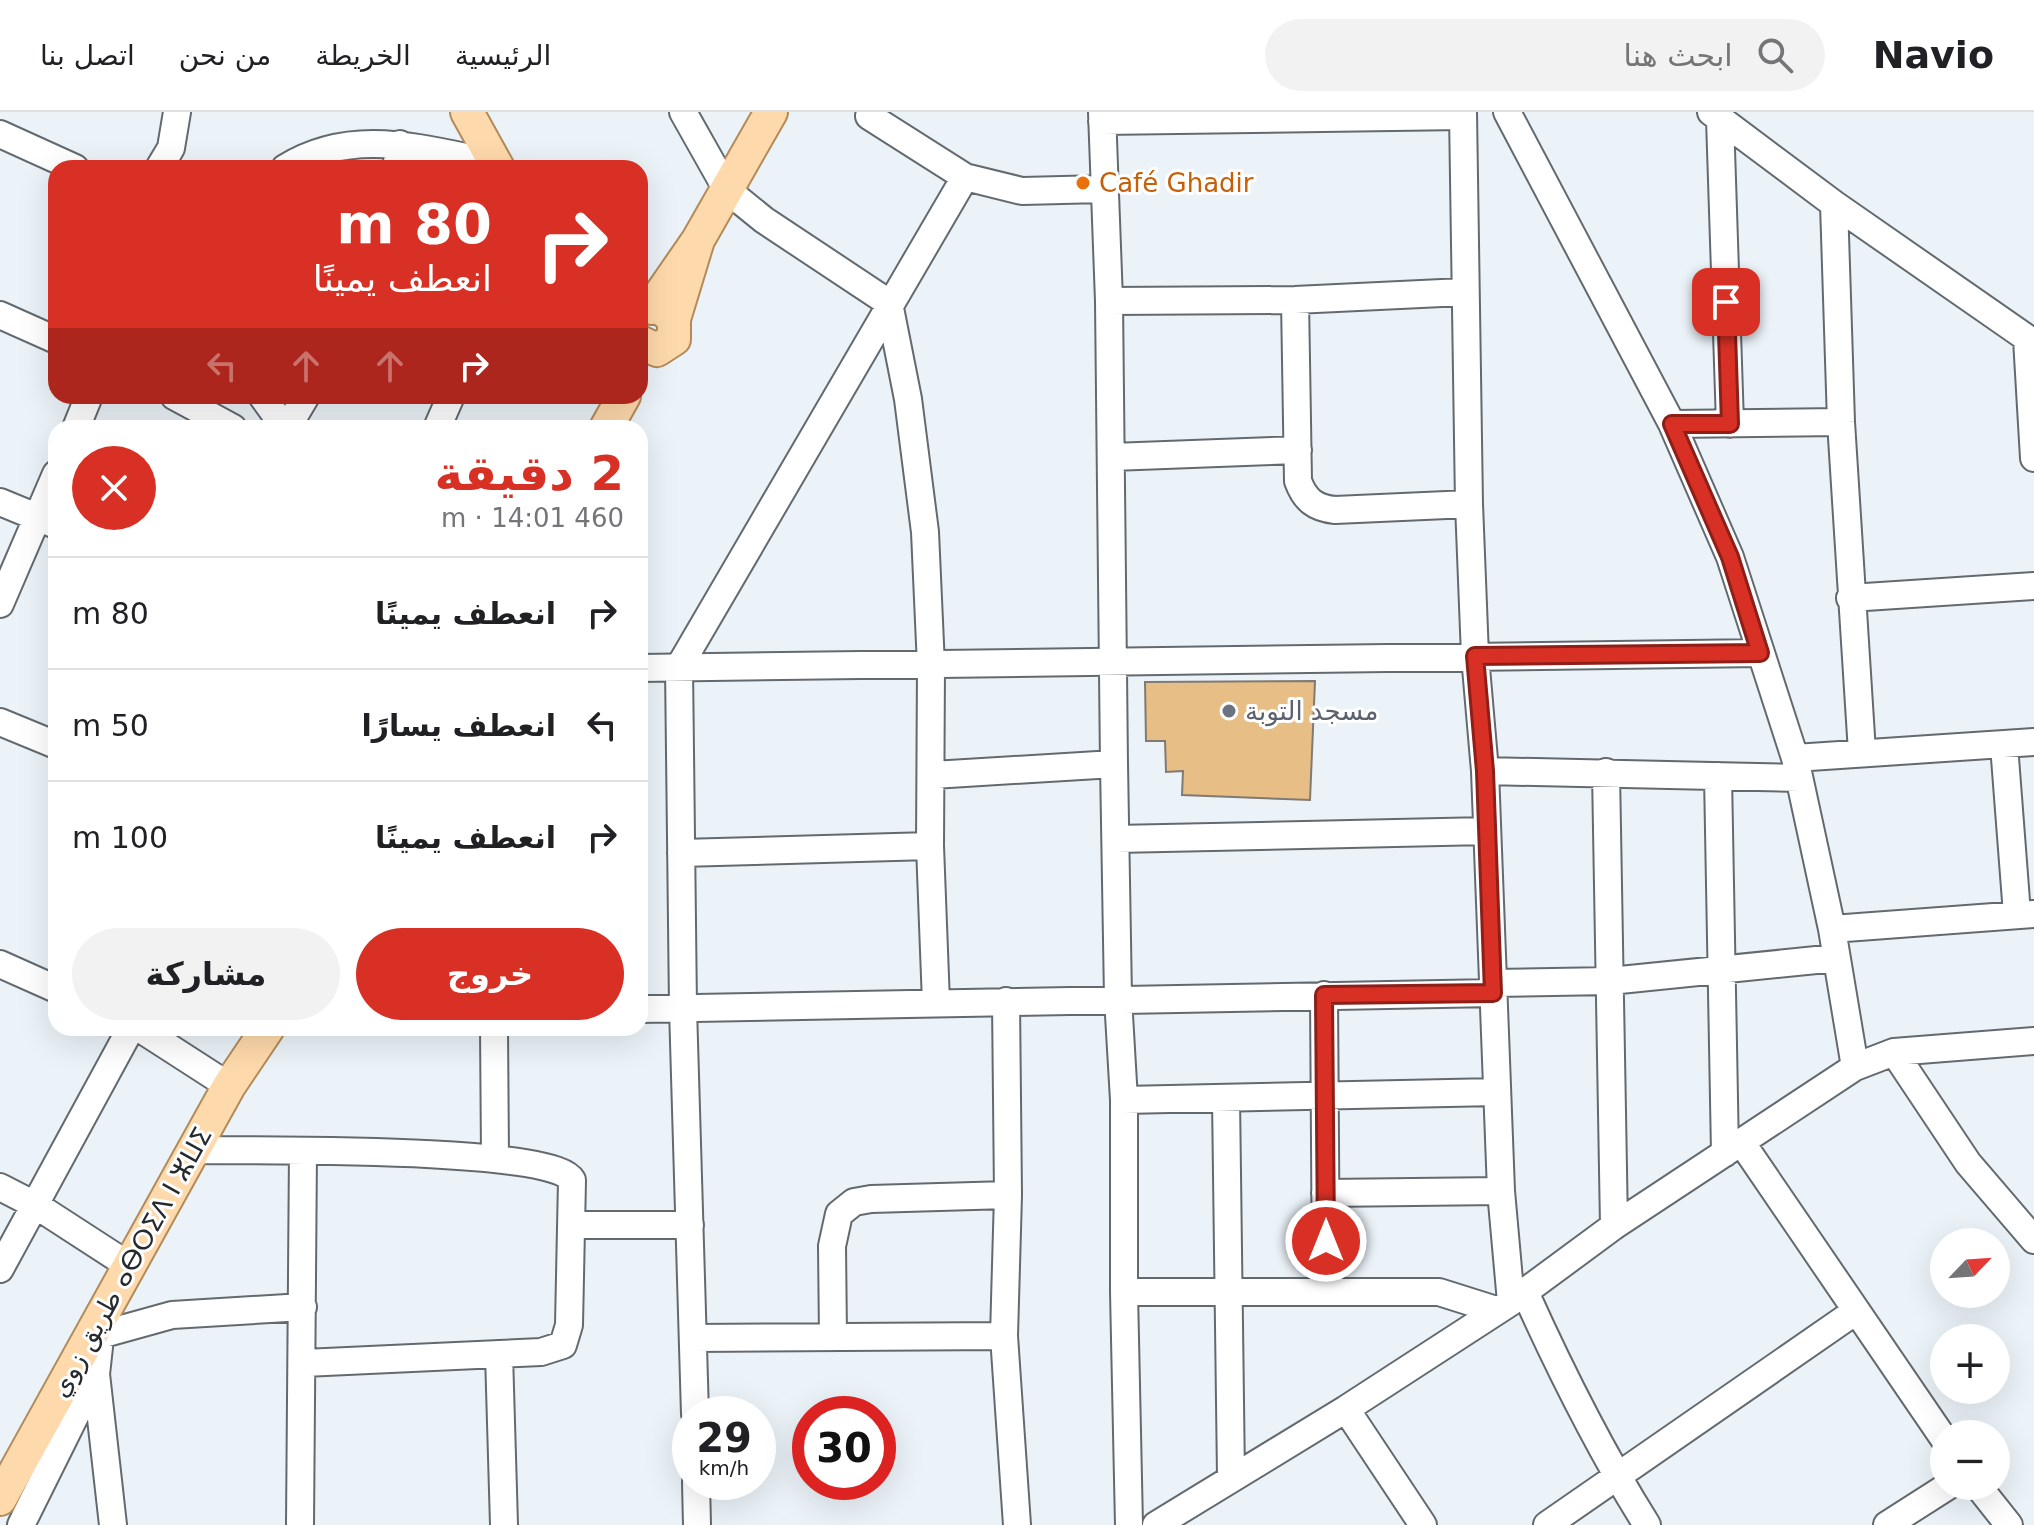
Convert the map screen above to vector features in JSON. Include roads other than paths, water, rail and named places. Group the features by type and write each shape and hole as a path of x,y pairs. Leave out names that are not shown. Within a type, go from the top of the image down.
{"main road":[{"path":"467,112 493,160"},
{"path":"648,327 771,112"},
{"name":"طريق زوي ⴰⴱⵔⵉⴷ ⵏ ⵣⵡⵉ","path":"0,1499 9,1457 101,1328 128,1265 229,1086 263,1036"}],"street":[{"path":"164,160 171,148 177,112"},
{"path":"683,112 727,190 779,231 889,303 908,399 925,532 931,666 933,775 930,846 936,1003"},
{"path":"1507,112 1672,424 1730,557 1797,768 1832,929 1855,1067"},
{"path":"1129,1525 1124,1100 1118,998 1114,764 1112,457 1102,117 1463,114 1463,292 1475,656 1485,771 1496,1092 1510,1301 1557,1363 1617,1477 1647,1525"},
{"path":"869,116 965,177 1022,191 1103,189"},
{"path":"1716,116 1730,424"},
{"path":"1716,116 1834,204 2031,341 2034,458"},
{"path":"0,134 57,160"},
{"path":"301,160 328,147 437,160"},
{"path":"695,1396 683,1008 679,667 965,177"},
{"path":"1834,204 1841,422 1862,752"},
{"path":"1109,301 1295,300 1463,292"},
{"path":"1295,300 1298,481 1303,493 1321,509 1469,504"},
{"path":"0,315 48,336"},
{"path":"189,404 218,420"},
{"path":"1672,424 1841,422"},
{"path":"1112,457 1298,450"},
{"path":"0,502 47,521 0,604"},
{"path":"1850,598 2034,586"},
{"path":"648,668 1114,664 1760,653"},
{"path":"0,722 48,742"},
{"path":"1485,771 1718,776 1797,768 1862,752 2034,742"},
{"path":"1832,929 2026,914 2004,745"},
{"path":"933,775 1114,764"},
{"path":"1606,772 1614,1226"},
{"path":"1718,776 1720,972 1733,1148 1856,1311 1931,1420"},
{"path":"1116,839 1487,831"},
{"path":"681,853 930,846"},
{"path":"648,1009 1324,995 1493,988 1720,972 1836,958"},
{"path":"0,964 48,985"},
{"path":"1324,995 1326,1290"},
{"path":"1006,1001 1008,1195 1004,1336 1017,1525"},
{"path":"0,1269 127,1036"},
{"path":"151,1036 229,1086"},
{"path":"494,1036 495,1157"},
{"path":"1156,1525 1346,1409 1510,1301 1614,1226 1855,1067 1894,1052 2034,1041"},
{"path":"1894,1052 1968,1163 2034,1240"},
{"path":"1124,1100 1496,1092"},
{"path":"1226,1098 1231,1477"},
{"path":"194,1150 495,1157 557,1169 569,1175 574,1192 573,1225 569,1325 563,1345 541,1352 304,1363"},
{"path":"300,1525 304,1363 303,1151"},
{"path":"0,1187 37,1206 128,1265"},
{"path":"1325,1193 1501,1191"},
{"path":"833,1337 832,1246 839,1214 854,1202 871,1199 1008,1195"},
{"path":"573,1225 690,1225"},
{"path":"1124,1292 1439,1292 1510,1301"},
{"path":"113,1525 96,1374 101,1328 172,1315 303,1307"},
{"path":"1547,1525 1856,1311"},
{"path":"694,1338 1004,1336"},
{"path":"499,1354 504,1525"},
{"path":"21,1525 96,1374"},
{"path":"1346,1409 1423,1525"},
{"path":"1887,1525 1930,1498"},
{"path":"696,1500 697,1525"},
{"path":"1989,1500 2009,1525"}],"place":[{"name":"Café Ghadir","path":"1083,183"},
{"name":"مسجد التوبة","path":"1229,711"}]}
